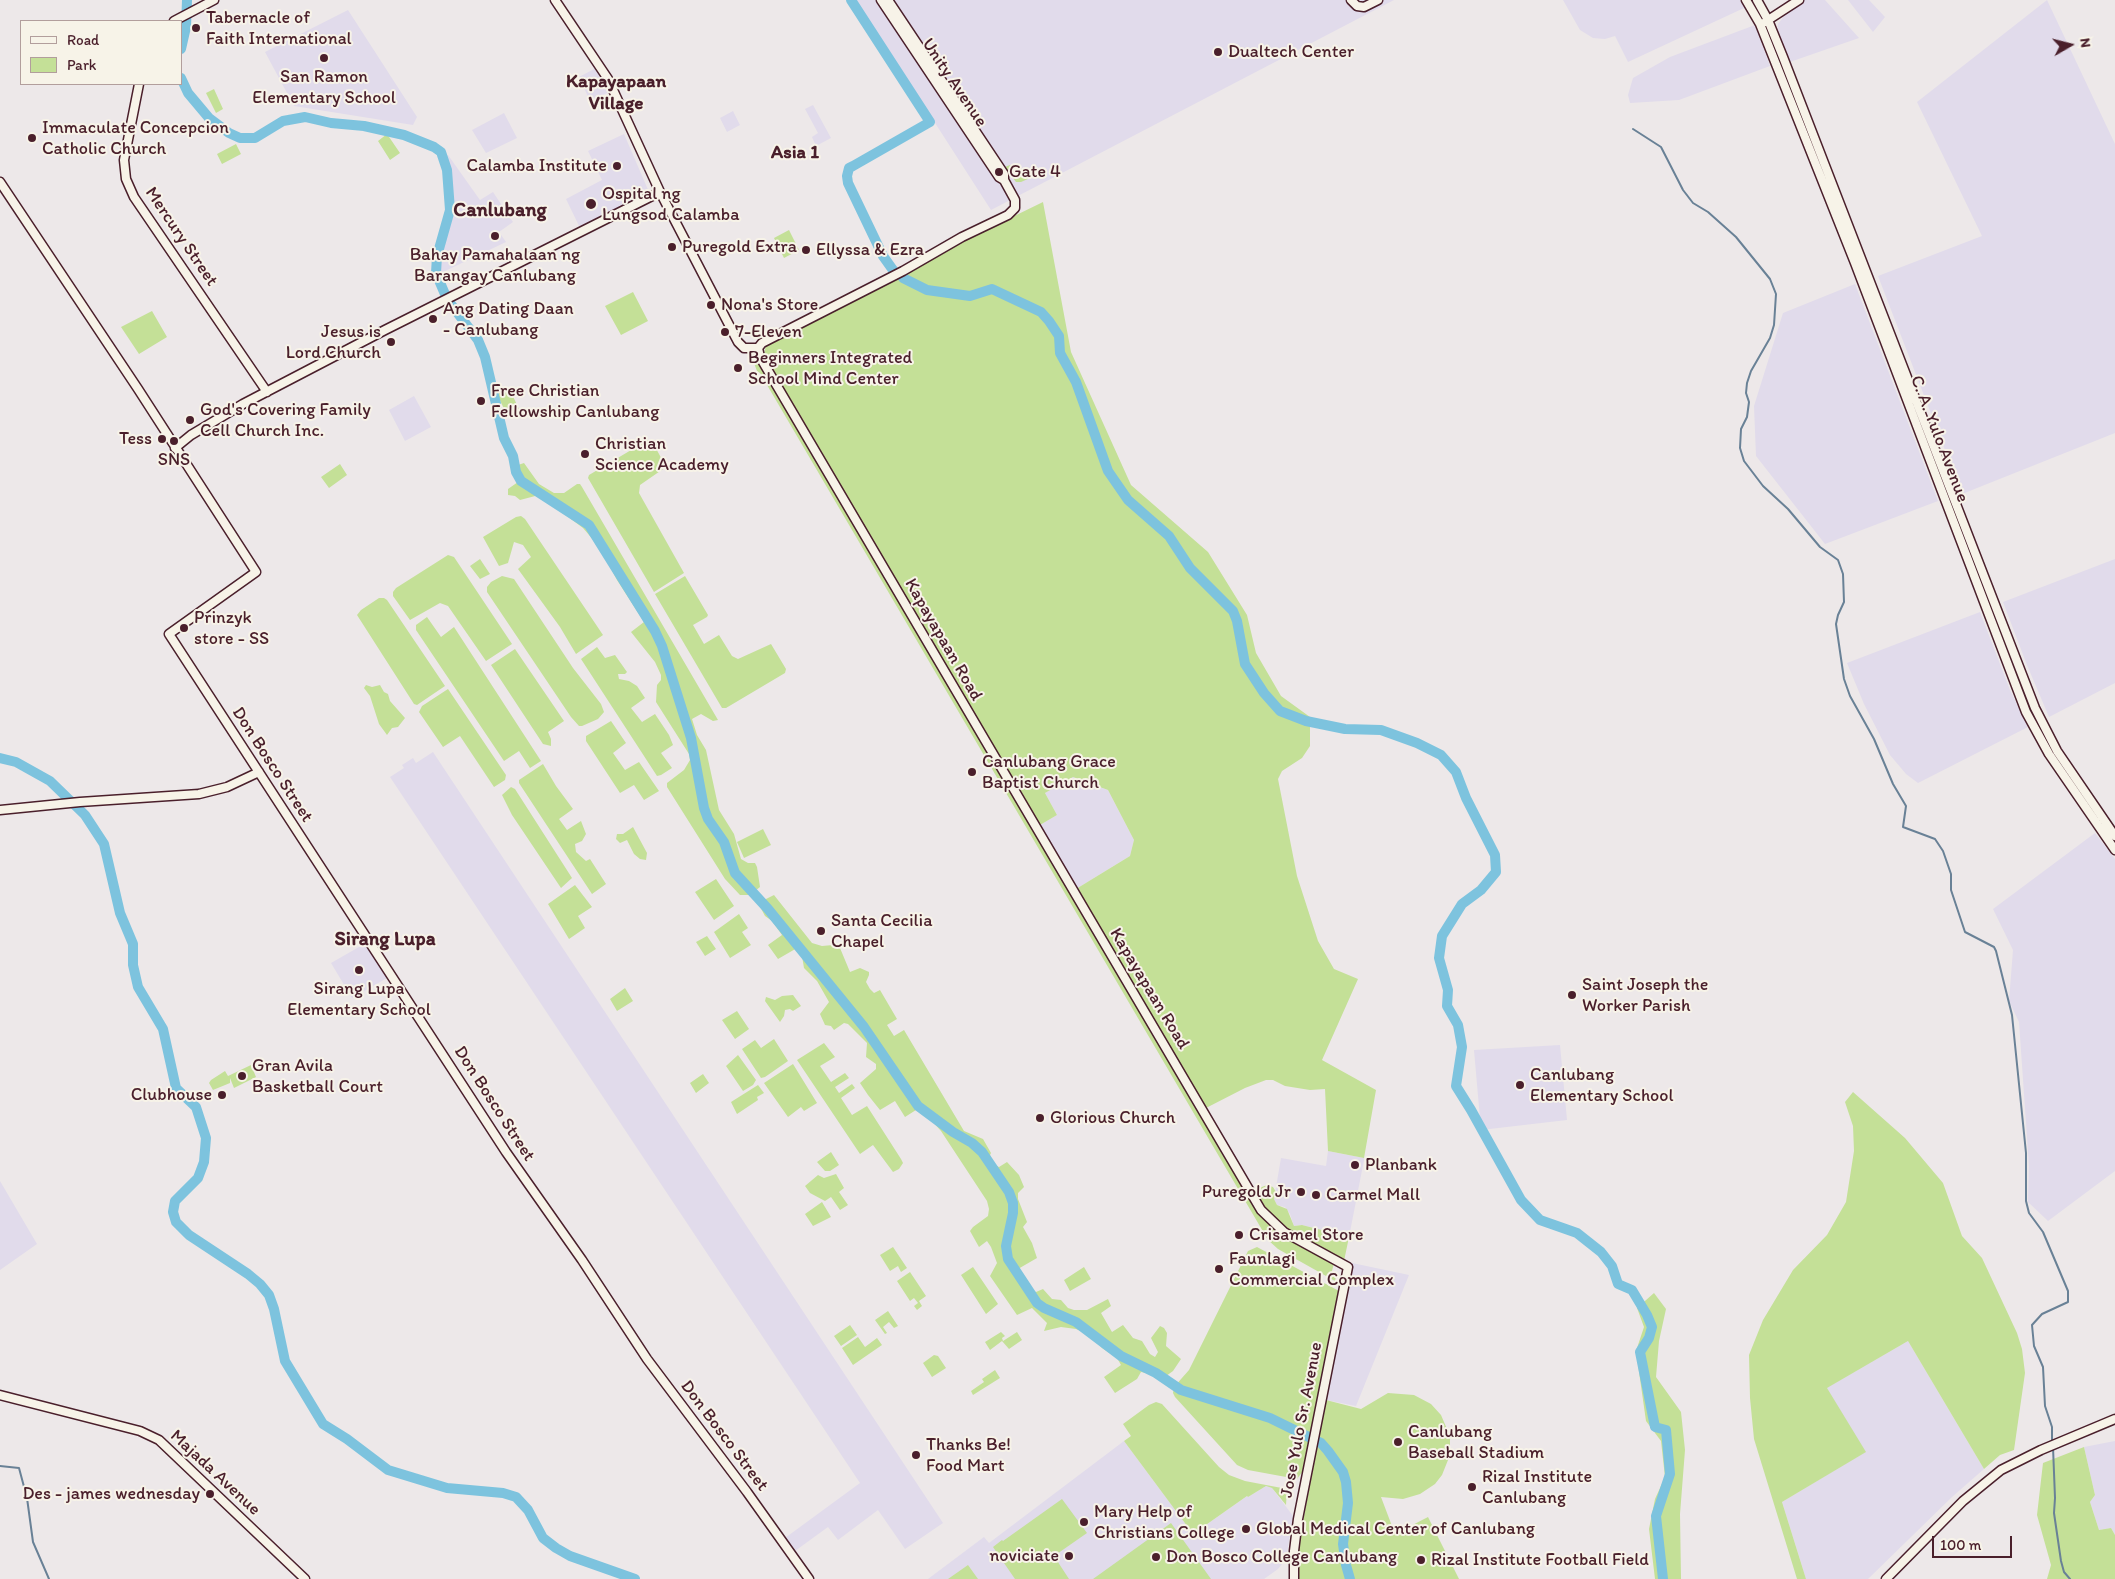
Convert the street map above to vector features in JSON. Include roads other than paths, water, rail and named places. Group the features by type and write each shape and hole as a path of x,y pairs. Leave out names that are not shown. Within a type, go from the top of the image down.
{"street":[{"path":"176,20 214,0"},
{"path":"555,0 608,79 660,192 738,342 744,348 758,348"},
{"name":"Unity Avenue","path":"758,348 762,343 892,277 954,241 1010,214 1016,205 1004,180 999,177 881,0"},
{"name":"Unity Avenue","path":"888,0 1004,174 1004,180"},
{"path":"1351,0 1357,6 1364,7 1378,0"},
{"name":"C. A. Yulo Avenue","path":"1746,0 1760,24 1812,144 1980,578 2035,708 2057,751 2115,836"},
{"name":"C. A. Yulo Avenue","path":"1757,0 1768,20 1812,144"},
{"path":"1760,24 1799,0"},
{"name":"Mercury Street","path":"139,85 124,160 126,179 134,197 267,392"},
{"path":"0,182 138,389 175,448 208,425 267,392 660,192"},
{"name":"Kapayapaan Road","path":"758,348 760,357 1261,1210 1284,1232 1348,1267"},
{"name":"Don Bosco Street","path":"175,448 256,572 169,634 506,1152 582,1260 647,1359 747,1492 809,1579"},
{"name":"C. A. Yulo Avenue","path":"1980,578 2026,712 2049,754 2115,850"},
{"path":"0,810 218,791 259,772"},
{"name":"Jose Yulo Sr. Avenue","path":"1294,1579 1296,1534 1348,1267"},
{"name":"Majada Avenue","path":"0,1395 140,1431 159,1440 305,1579"},
{"path":"1886,1579 1957,1508 2001,1470 2041,1450 2115,1419"}],"waterway":[{"path":"182,45 186,27 187,0"},
{"path":"851,0 930,122 849,168 848,183 883,256 893,270"},
{"path":"182,80 188,93 209,118 229,133 240,138 255,138 283,121 305,117 331,123 364,126 404,135 434,147 441,152 447,170 450,210 437,256 436,273 447,299 478,340 485,357 504,438 513,456 516,472 521,481 589,525 655,631 662,646 691,738 704,808 708,819 724,842 735,873 768,909 864,1027 918,1106 982,1152 1009,1192 1013,1203 1013,1213 1006,1246 1008,1259 1037,1303 1076,1322 1121,1356 1156,1373 1181,1390 1270,1418 1321,1443 1328,1451 1343,1472 1346,1482 1348,1503 1343,1544 1350,1579"},
{"path":"1633,129 1661,147 1683,190 1693,203 1708,212 1736,237 1770,279 1776,294 1774,325 1770,338 1751,371 1747,383 1746,393 1749,402 1747,417 1741,429 1740,448 1744,461 1763,486 1788,509 1820,547 1838,560 1843,574 1844,602 1836,624 1844,679 1850,696 1874,739 1893,784 1906,806 1903,827 1935,839 1943,851 1951,874 1951,890 1965,932 1994,947 1996,951 2012,1015 2026,1153 2026,1201 2029,1213 2043,1232 2068,1291 2068,1302 2042,1314 2032,1325 2034,1346 2043,1367 2045,1406 2052,1427 2052,1442"},
{"path":"903,278 927,290 970,296 992,289 1041,312 1049,321 1059,336 1060,353 1076,382 1108,471 1128,500 1169,536 1190,568 1233,611 1237,621 1245,664 1264,693 1280,711 1306,721 1345,729 1381,730 1417,743 1441,755 1456,772 1466,798 1495,855 1496,872 1481,890 1462,904 1442,936 1439,958 1448,990 1447,1006 1458,1025 1462,1047 1456,1086 1521,1200 1540,1220 1577,1233 1601,1252 1612,1266 1618,1284 1632,1290 1647,1315 1652,1327 1649,1338 1640,1352 1655,1427 1666,1430 1670,1474 1656,1516 1663,1579"},
{"path":"0,758 16,762 50,781 85,815 104,844 120,913 133,944 133,965 138,987 163,1029 176,1088 196,1107 206,1138 204,1162 198,1178 175,1201 173,1212 176,1222 189,1235 248,1274 269,1295 274,1309 285,1361 323,1424 347,1439 388,1470 447,1488 503,1493 516,1497 528,1510 543,1538 556,1548 570,1556 635,1579"},
{"path":"2053,1447 2054,1513 2061,1561 2064,1572 2070,1579"},
{"path":"0,1466 19,1468 27,1498 33,1542 49,1579"}],"place":[{"name":"Tabernacle of Faith International","path":"196,28"},
{"name":"Dualtech Center","path":"1218,52"},
{"name":"San Ramon Elementary School","path":"324,58"},
{"name":"Immaculate Concepcion Catholic Church","path":"32,138"},
{"name":"Calamba Institute","path":"617,166"},
{"name":"Gate 4","path":"999,172"},
{"name":"Ospital ng Lungsod Calamba","path":"591,204"},
{"name":"Bahay Pamahalaan ng Barangay Canlubang","path":"495,236"},
{"name":"Puregold Extra","path":"672,247"},
{"name":"Ellyssa & Ezra","path":"806,250"},
{"name":"Nona's Store","path":"711,305"},
{"name":"Ang Dating Daan - Canlubang","path":"433,319"},
{"name":"7-Eleven","path":"725,332"},
{"name":"Jesus is Lord Church","path":"391,342"},
{"name":"Beginners Integrated School Mind Center","path":"738,368"},
{"name":"Free Christian Fellowship Canlubang","path":"481,401"},
{"name":"God's Covering Family Cell Church Inc.","path":"190,420"},
{"name":"Tess","path":"162,439"},
{"name":"SNS","path":"174,441"},
{"name":"Christian Science Academy","path":"585,454"},
{"name":"Prinzyk store - SS","path":"184,628"},
{"name":"Canlubang Grace Baptist Church","path":"972,772"},
{"name":"Santa Cecilia Chapel","path":"821,931"},
{"name":"Sirang Lupa Elementary School","path":"359,970"},
{"name":"Saint Joseph the Worker Parish","path":"1572,995"},
{"name":"Gran Avila Basketball Court","path":"242,1076"},
{"name":"Canlubang Elementary School","path":"1520,1085"},
{"name":"Clubhouse","path":"222,1095"},
{"name":"Glorious Church","path":"1040,1118"},
{"name":"Planbank","path":"1355,1165"},
{"name":"Puregold Jr","path":"1301,1192"},
{"name":"Carmel Mall","path":"1316,1195"},
{"name":"Crisamel Store","path":"1239,1235"},
{"name":"Faunlagi Commercial Complex","path":"1219,1269"},
{"name":"Canlubang Baseball Stadium","path":"1398,1442"},
{"name":"Thanks Be! Food Mart","path":"916,1455"},
{"name":"Rizal Institute Canlubang","path":"1472,1487"},
{"name":"Des - james wednesday","path":"210,1494"},
{"name":"Mary Help of Christians College","path":"1084,1522"},
{"name":"Global Medical Center of Canlubang","path":"1246,1529"},
{"name":"noviciate","path":"1069,1556"},
{"name":"Don Bosco College Canlubang","path":"1156,1557"},
{"name":"Rizal Institute Football Field","path":"1421,1560"}],"district":[{"name":"Kapayapaan Village","path":"616,93"},
{"name":"Asia 1","path":"795,153"},
{"name":"Canlubang","path":"500,211"},
{"name":"Sirang Lupa","path":"385,940"}]}
